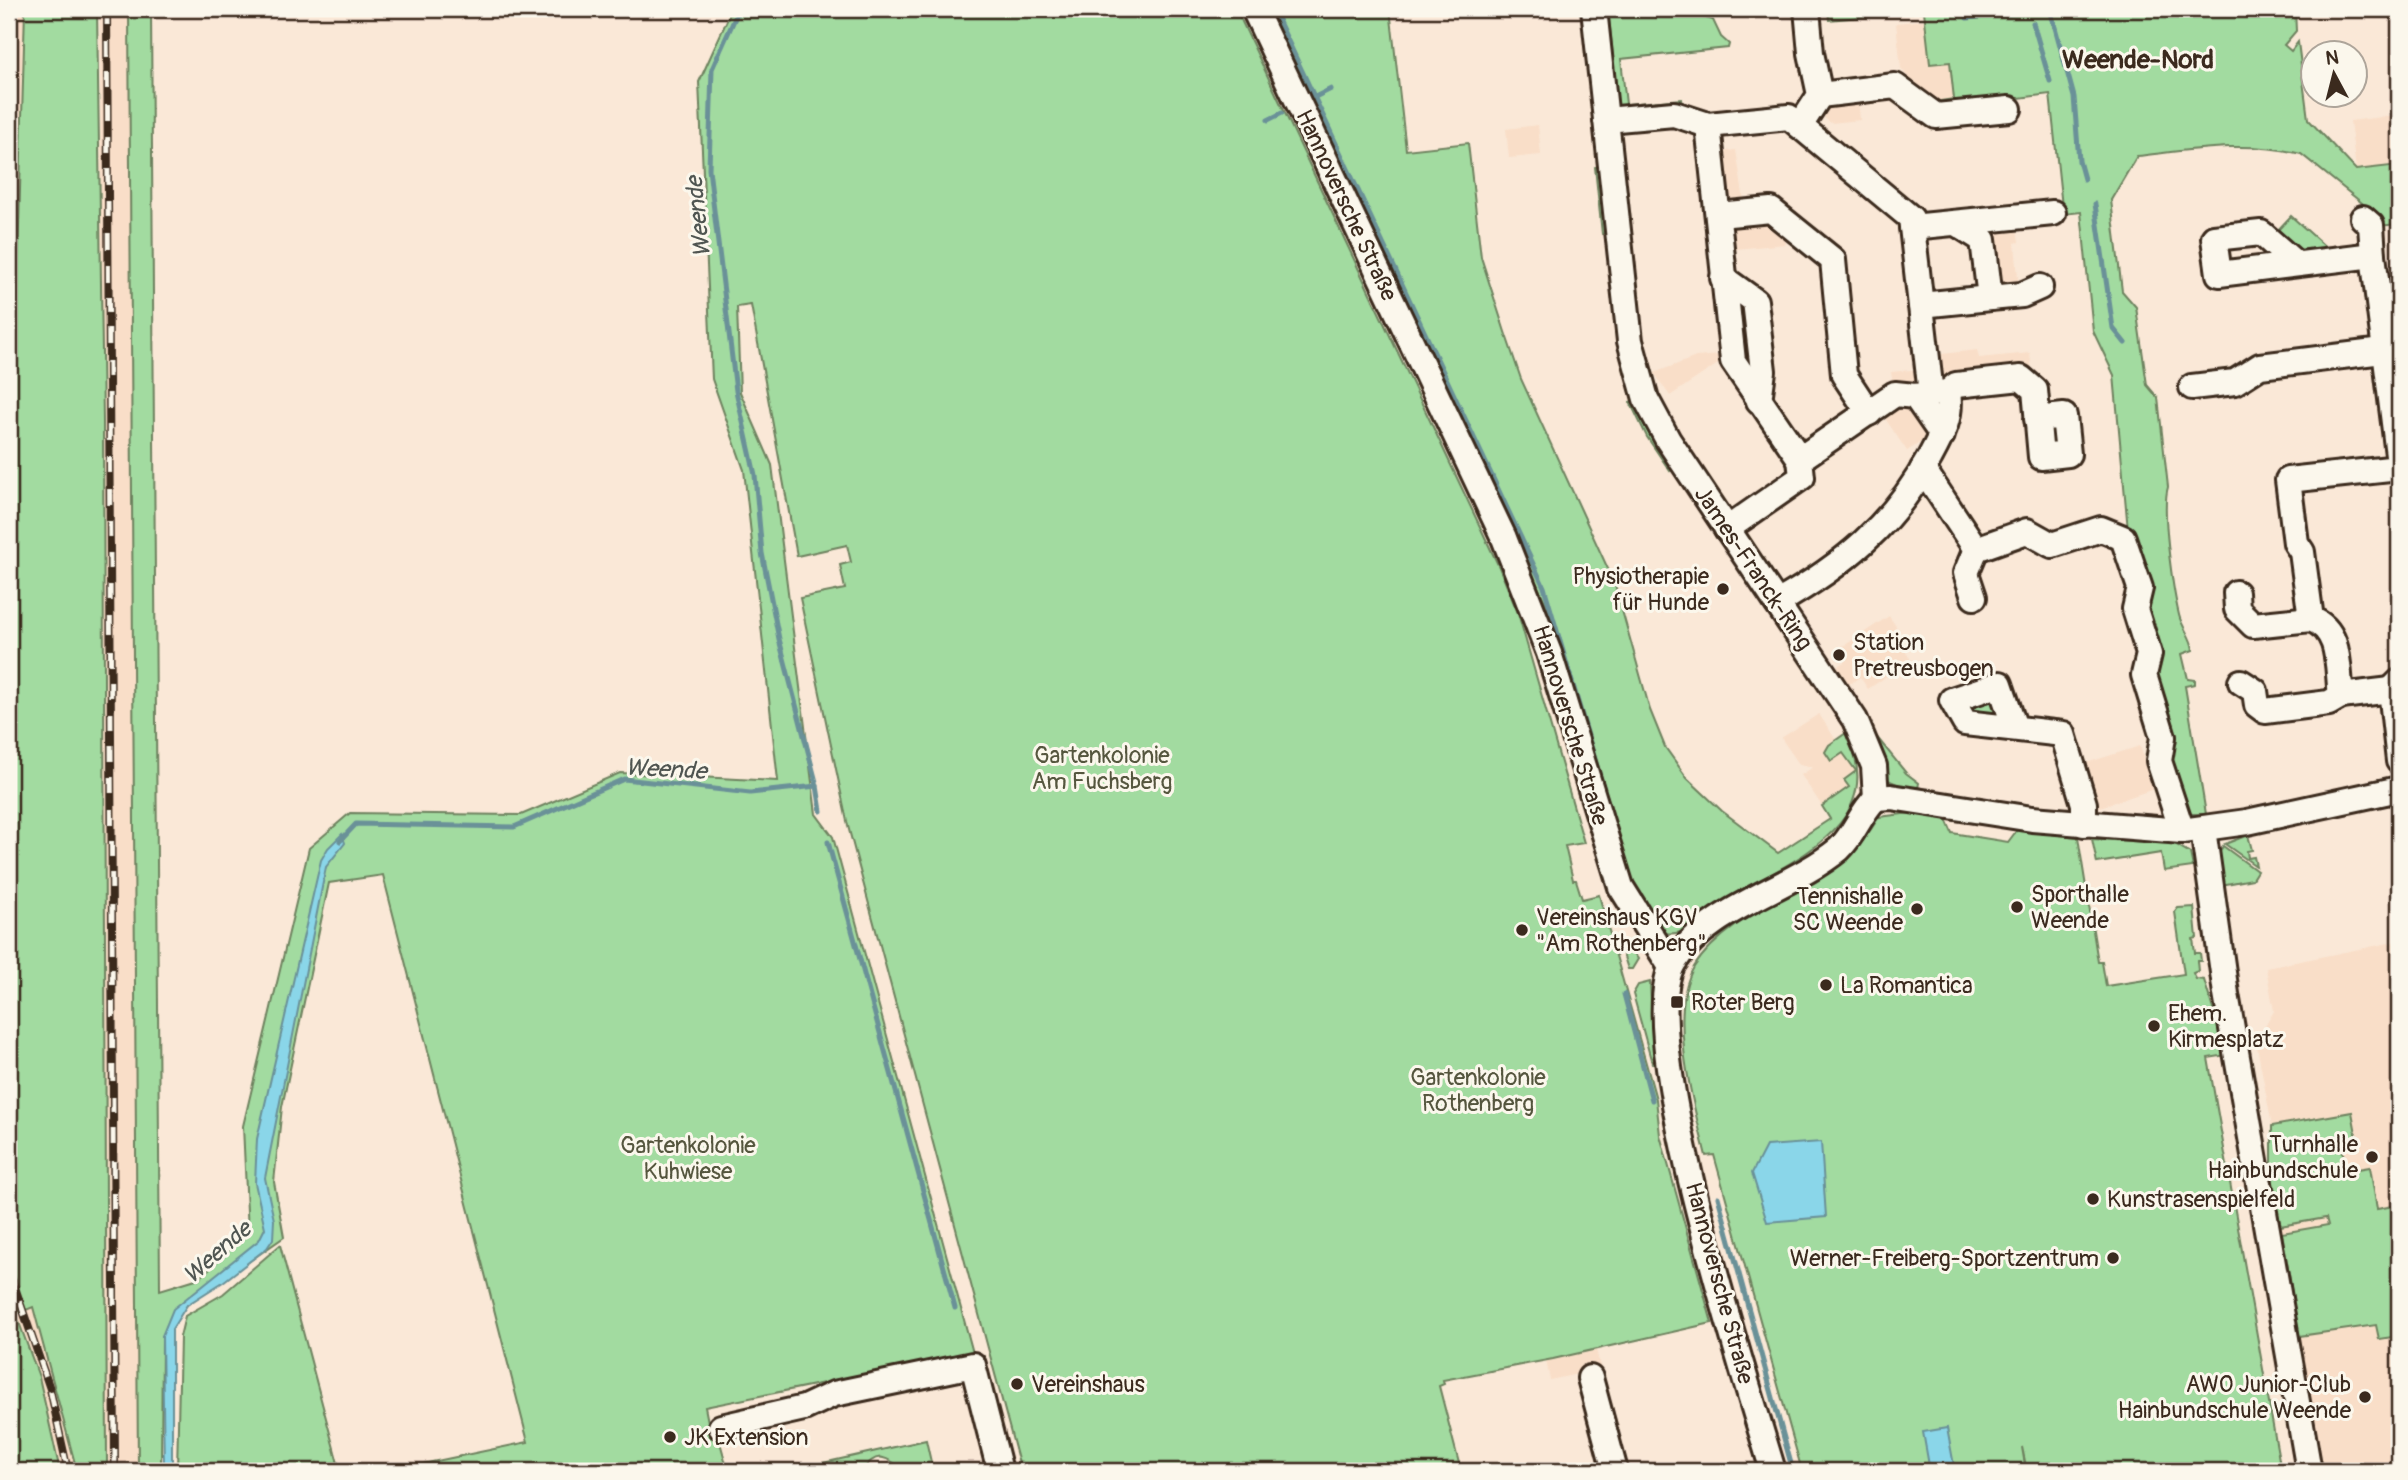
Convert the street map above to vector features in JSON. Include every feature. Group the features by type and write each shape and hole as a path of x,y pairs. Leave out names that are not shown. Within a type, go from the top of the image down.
{"street":[{"name":"Hannoversche Straße","path":"1254,9 1504,538 1546,643 1620,887 1671,967 1664,1002 1670,1082 1697,1201 1773,1471"},
{"name":"James-Franck-Ring","path":"1594,9 1630,341 1646,399 1668,440 1831,681 1865,739 1874,766 1876,798"},
{"path":"1800,125 1820,95 1811,53 1807,9"},
{"path":"1820,95 1895,86 1936,116 2009,109"},
{"path":"1606,120 1674,114 1708,125 1790,117 1911,218 1921,305 1923,394 1942,435"},
{"path":"1708,125 1733,361 1800,459 1802,477 1727,529"},
{"path":"1719,215 1771,210 1833,260 1844,375 1870,413"},
{"path":"1912,228 2053,213"},
{"path":"2311,619 2302,552 2296,543 2288,480 2399,465 2392,350 2373,255 2371,225 2363,218"},
{"path":"1956,223 1983,240 1990,298"},
{"path":"2296,264 2373,255"},
{"path":"1921,305 2022,295 2040,287"},
{"path":"2192,387 2235,382 2260,366 2392,350"},
{"path":"1800,459 1870,413 1956,385 2021,378 2035,390 2037,419"},
{"path":"1777,603 1867,542 1896,509 1923,469 1942,435 1951,411 1923,394 1870,396 1849,382"},
{"path":"1923,469 1976,549"},
{"path":"1974,597 1966,573 1976,549 2027,531 2052,545 2101,529 2123,538 2140,588 2135,609 2149,654 2144,675 2163,737 2159,761 2192,830 2210,894 2309,1471"},
{"path":"2236,593 2237,609 2253,625 2311,619 2322,624 2334,638 2341,696"},
{"path":"2015,728 1999,675 1952,700 1965,723 2063,734 2084,804 2084,824"},
{"path":"2241,682 2255,691 2257,705 2265,711 2329,704 2341,696 2395,686 2399,761"},
{"path":"1671,967 1693,942 1717,923 1838,849 1853,833 1867,807 1876,798 1891,797 2084,824 2192,830 2399,789"},
{"path":"721,1427 804,1408 834,1394 973,1365 1000,1471"},
{"path":"1590,1378 1615,1471"}],"shaded area":[{"path":"9,9 25,9 9,587"},
{"path":"100,9 129,9 138,1471 60,1471 39,1377 9,1291 9,1237 40,1330 106,1333"},
{"path":"1925,20 1930,64 1950,62 1954,99 1926,102 1901,68 1896,23"},
{"path":"1858,97 1860,120 1831,123 1818,113 1828,100"},
{"path":"2398,115 2399,127 2395,128 2399,165 2356,170 2350,121"},
{"path":"1538,125 1541,155 1509,158 1506,129"},
{"path":"1736,150 1744,201 1722,203 1717,152"},
{"path":"1770,216 1785,229 1786,244 1726,250 1731,220"},
{"path":"2016,220 2019,289 1999,291 1989,223"},
{"path":"1977,350 1979,358 2030,353 2032,371 1936,382 1933,355"},
{"path":"1720,355 1724,360 1670,396 1654,373 1696,357"},
{"path":"1921,369 1923,389 1894,392 1891,372"},
{"path":"1904,399 1929,437 1907,451 1882,414"},
{"path":"1889,616 1908,644 1903,648 1911,660 1868,689 1860,677 1848,685 1836,667 1847,660 1839,649"},
{"path":"1819,714 1836,740 1829,745 1843,753 1856,771 1849,787 1822,806 1801,775 1813,767 1799,764 1781,738"},
{"path":"2140,746 2154,789 2097,808 2083,764"},
{"path":"2399,941 2399,1471 2322,1471 2272,1177 2273,1131 2256,1041 2274,1011 2266,968"},
{"path":"1596,1350 1601,1369 1550,1380 1546,1360"}],"green space":[{"path":"25,9 97,9 103,421 107,1471 77,1471 33,1307 16,1314 39,1377 60,1471 9,1471 9,587"},
{"path":"129,9 151,9 160,1290 199,1278 248,1233 243,1126 309,848 350,813 521,815 620,773 778,781 744,470 712,379 699,82 732,9 1236,9 1499,567 1518,613 1584,843 1565,846 1573,880 1576,880 1582,899 1599,895 1656,1099 1660,1135 1712,1323 1553,1359 1443,1380 1444,1384 1439,1386 1461,1471 1021,1471 848,826 800,598 845,589 840,565 851,562 847,545 797,556 751,305 737,307 740,392 772,465 816,814 833,837 973,1353 705,1407 711,1437 718,1435 728,1471 389,1471 528,1442 383,875 329,883 282,1107 274,1182 284,1237 187,1305 162,1336 161,1471 138,1471"},
{"path":"1267,9 1390,9 1406,150 1468,143 1481,257 1521,379 1614,582 1650,710 1665,747 1687,778 1722,811 1778,853 1830,819 1822,806 1849,787 1844,780 1856,771 1843,753 1831,761 1825,752 1829,745 1846,733 1857,765 1856,793 1845,816 1828,836 1805,854 1730,898 1688,929 1669,934 1657,932 1629,885 1548,608"},
{"path":"1828,9 2295,9 2296,31 2284,45 2291,51 2298,42 2300,108 2307,108 2308,119 2356,170 2399,165 2399,224 2378,226 2377,215 2301,154 2260,148 2198,149 2137,156 2111,200 2122,291 2136,307 2147,385 2158,398 2168,487 2166,513 2169,550 2179,615 2193,650 2182,654 2188,679 2195,680 2195,684 2185,686 2206,814 2190,814 2182,808 2167,752 2175,750 2150,675 2155,667 2160,666 2141,608 2144,602 2151,599 2128,530 2114,375 2093,331 2081,212 2054,215 2062,207 2050,94 1941,108 1940,101 1954,99 1950,62 1930,64 1924,11 1829,20"},
{"path":"1678,11 1679,17 1695,15 1713,20 1721,37 1729,44 1728,48 1621,59 1626,104 1682,99 1683,106 1618,107 1609,17"},
{"path":"1603,166 1610,233 1602,234 1595,167"},
{"path":"2291,216 2328,249 2303,256 2276,232"},
{"path":"1637,400 1675,467 1670,471 1647,437 1630,402"},
{"path":"1992,695 2003,714 1970,717 1969,700"},
{"path":"1871,730 1906,773 1919,783 1917,793 1888,780"},
{"path":"1911,813 1946,819 1952,833 2008,842 2017,830 2078,837 2098,962 2102,962 2106,986 2184,974 2175,912 2178,908 2194,907 2197,938 2193,939 2195,953 2200,953 2201,961 2197,961 2198,971 2193,973 2196,979 2204,980 2227,1055 2208,1058 2281,1471 2027,1471 2022,1447 2026,1471 1802,1471 1714,1155 1706,1156 1695,1112 1683,1034 1686,986 1702,955 1724,935 1839,863 1860,844 1879,817"},
{"path":"2248,835 2252,850 2247,851 2248,858 2254,857 2256,866 2225,844"},
{"path":"2092,839 2173,843 2190,853 2193,867 2164,871 2161,853 2097,863"},
{"path":"2223,846 2257,871 2252,879 2221,885 2218,855"},
{"path":"1628,944 1638,959 1632,969 1628,969 1621,948"},
{"path":"1650,982 1654,1063 1633,994 1638,985"},
{"path":"2352,1112 2358,1144 2342,1147 2346,1171 2370,1167 2377,1209 2399,1205 2399,1336 2379,1339 2376,1325 2299,1336 2282,1233 2328,1225 2326,1218 2280,1226 2272,1177 2272,1126"},
{"path":"280,1245 340,1471 177,1471 180,1337 185,1316 223,1294"},
{"path":"926,1440 933,1471 910,1471 881,1457 869,1463 862,1471 787,1471"}],"water":[{"path":"342,834 345,843 326,867 265,1178 274,1220 273,1239 267,1248 223,1282 187,1305 172,1329 172,1471 164,1471 162,1336 173,1309 259,1240 265,1228 255,1183 257,1139 321,860"},
{"path":"1821,1142 1826,1217 1767,1222 1752,1173 1766,1146"},
{"path":"1947,1428 1955,1471 1930,1471 1923,1432"}],"waterway":[{"name":"Weende","path":"340,841 356,824 514,827 624,779 750,793 817,786 779,639 762,553 755,475 736,391 709,169 712,69 739,9"},
{"path":"1273,9 1544,587 1617,834"},
{"path":"2050,9 2074,97 2079,161 2084,179"},
{"path":"1967,18 2028,12"},
{"path":"2033,23 2050,81"},
{"path":"1315,97 1331,89"},
{"path":"1268,120 1282,113"},
{"path":"2095,204 2113,328 2125,343"},
{"path":"817,786 821,811"},
{"path":"828,842 955,1308"},
{"path":"1624,994 1652,1100"},
{"path":"1718,1197 1793,1471"}],"railway":[{"path":"9,161 13,9"},
{"path":"107,9 115,1471"},
{"path":"9,1270 50,1389 68,1471"}],"place":[{"name":"Physiotherapie für Hunde","path":"1723,589"},
{"name":"Station Pretreusbogen","path":"1839,655"},
{"name":"Sporthalle Weende","path":"2017,907"},
{"name":"Tennishalle SC Weende","path":"1917,909"},
{"name":"Vereinshaus KGV \"Am Rothenberg\"","path":"1522,930"},
{"name":"La Romantica","path":"1826,985"},
{"name":"Roter Berg","path":"1677,1002"},
{"name":"Ehem. Kirmesplatz","path":"2154,1026"},
{"name":"Turnhalle Hainbundschule","path":"2372,1157"},
{"name":"Kunstrasenspielfeld","path":"2093,1199"},
{"name":"Werner-Freiberg-Sportzentrum","path":"2113,1258"},
{"name":"Vereinshaus","path":"1017,1384"},
{"name":"AWO Junior-Club Hainbundschule Weende","path":"2365,1397"},
{"name":"JK Extension","path":"670,1437"}],"district":[{"name":"Weende-Nord","path":"2138,59"}],"park label":[{"name":"Gartenkolonie Am Fuchsberg","path":"1102,768"},
{"name":"Gartenkolonie Rothenberg","path":"1478,1090"},
{"name":"Gartenkolonie Kuhwiese","path":"688,1158"}]}
